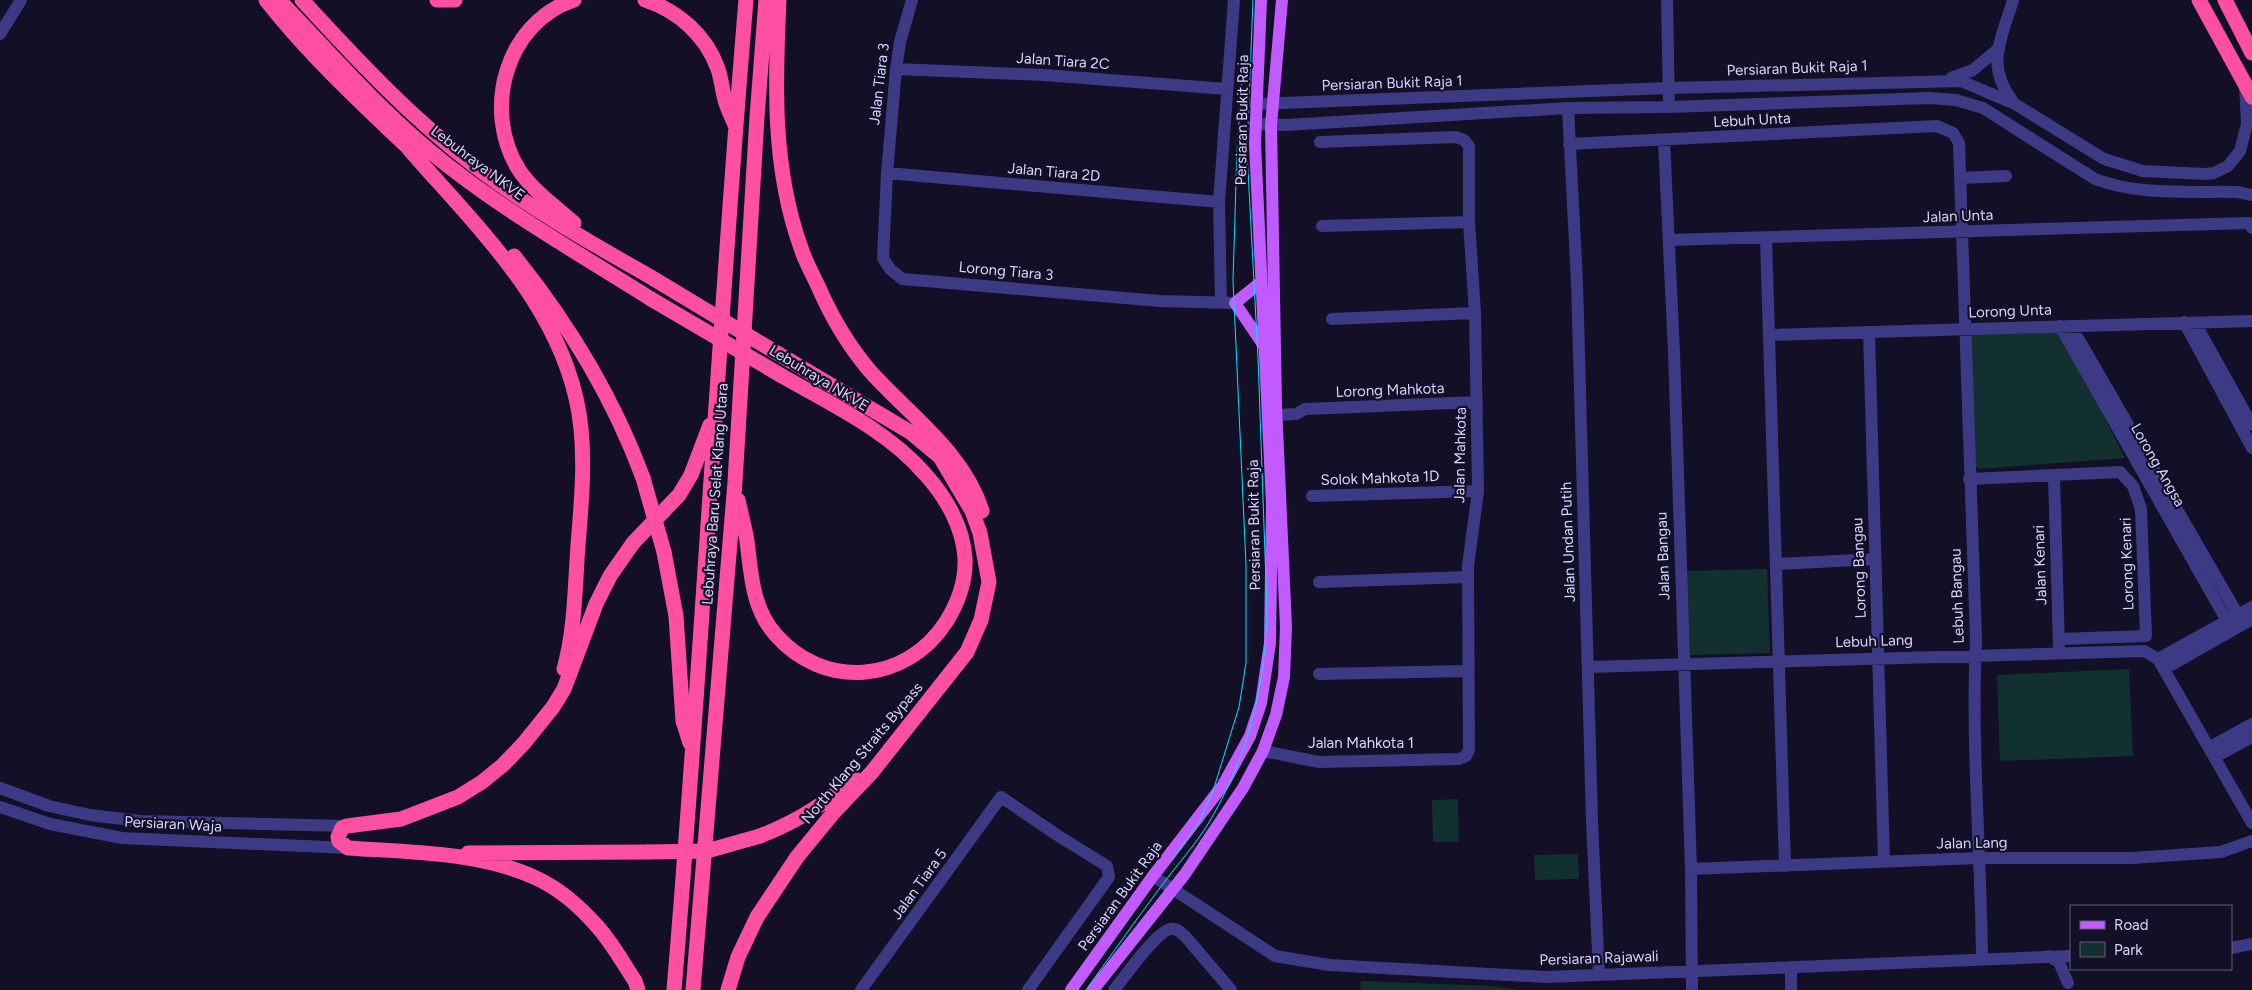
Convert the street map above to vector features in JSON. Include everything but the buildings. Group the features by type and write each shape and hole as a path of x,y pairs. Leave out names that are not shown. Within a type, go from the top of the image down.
{"highway":[{"path":"266,0 283,22 377,119 483,220 538,286 569,330 604,392 632,449 643,478 664,552 676,616 683,721 693,751"},
{"name":"Lebuhraya NKVE","path":"280,0 374,100 447,165 502,205 651,299 838,408 893,444 926,474 945,500 961,536 965,558 963,584 954,609 938,634 909,659 892,668 871,672 853,673 835,670 801,657 774,633 764,618 752,586 747,542 735,482"},
{"path":"302,0 396,99 451,147 511,192 632,266"},
{"path":"437,0 455,0"},
{"path":"574,0 553,10 535,24 515,50 502,87 501,116 504,135 519,170 533,186 574,222 632,266"},
{"path":"645,0 673,12 686,22 704,42 718,69 724,98 736,128"},
{"name":"Lebuhraya Baru Selat Klang Utara","path":"674,990 693,751 746,0"},
{"name":"Lebuhraya Baru Selat Klang Utara","path":"693,990 735,482 756,117 766,0"},
{"path":"779,0 776,114 781,164 788,206 801,248 833,318 868,369 958,463 981,507 991,555 989,582"},
{"path":"2200,0 2249,91"},
{"path":"2225,0 2252,53"},
{"path":"409,149 515,273 541,312 564,356 576,398 582,440 580,520 571,626 565,664 553,707"},
{"name":"North Klang Straits Bypass","path":"632,266 910,432 940,457 972,510 980,532 989,582 981,620 967,652 894,746 834,812 787,872 757,916 738,957 728,990"},
{"path":"638,990 635,982 597,925 578,907 537,878 486,862 434,855 348,848 338,837 342,828 347,826 401,819 458,797 482,782 503,765 553,707 564,689 596,604 610,576 633,543 679,495 691,475 708,433 716,404"},
{"path":"434,855 483,852 707,851 760,836 786,826 817,809 894,746"}],"main road":[{"name":"Persiaran Bukit Raja","path":"1071,990 1153,876 1223,785 1250,736 1261,703 1270,643 1272,562 1255,124 1261,0"},
{"name":"Persiaran Bukit Raja","path":"1093,990 1173,890 1216,829 1263,751 1276,715 1284,677 1286,627 1277,411 1271,125 1282,0"},
{"path":"1260,282 1234,303 1265,348"}],"street":[{"path":"0,34 22,0"},
{"name":"Jalan Tiara 3","path":"887,173 896,69 900,42 912,0"},
{"path":"1221,303 1219,202 1234,0"},
{"path":"1667,0 1669,107"},
{"path":"2013,0 1998,49 1997,74 2003,88 2015,104"},
{"path":"1944,80 1973,70 1998,49"},
{"name":"Jalan Tiara 2C","path":"896,69 1044,75 1227,89"},
{"name":"Persiaran Bukit Raja 1","path":"1256,104 1669,88 1944,80 1972,84 2015,104 2104,159 2143,170 2204,174 2214,173 2228,166 2240,151 2247,124 2249,91"},
{"path":"1255,124 1271,125 1568,108 1669,107 1929,98 1956,100 1983,108 2095,179 2111,185 2139,190 2237,192 2252,195"},
{"name":"Jalan Undan Putih","path":"1568,108 1577,292 1599,975"},
{"name":"Lebuh Unta","path":"1569,144 1937,126"},
{"name":"Lebuh Bangau","path":"1937,126 1953,133 1959,143 1961,178 1982,959"},
{"name":"Jalan Mahkota","path":"1320,142 1456,137 1464,140 1469,146 1469,222 1475,313 1478,491 1468,578 1469,750 1466,756 1459,759"},
{"name":"Jalan Bangau","path":"1664,140 1691,869 1692,990"},
{"name":"Jalan Tiara 2D","path":"887,173 1219,202"},
{"name":"Lorong Tiara 3","path":"887,173 883,258 890,270 902,279 1160,301 1234,303"},
{"path":"1961,178 2006,176"},
{"path":"1322,226 1469,222"},
{"name":"Jalan Unta","path":"1669,240 2250,225"},
{"path":"1766,238 1786,866"},
{"path":"1332,319 1475,313"},
{"name":"Lorong Unta","path":"1769,335 2252,320"},
{"path":"2190,323 2252,424"},
{"path":"2190,323 2252,448"},
{"name":"Lorong Angsa","path":"2065,326 2233,618"},
{"name":"Lorong Bangau","path":"1869,332 1884,862"},
{"name":"Lorong Mahkota","path":"1277,411 1296,405 1305,409 1477,402"},
{"name":"Lorong Kenari","path":"1970,479 2120,472 2133,486 2141,509 2146,636 2059,639"},
{"name":"Jalan Kenari","path":"2054,476 2058,654"},
{"name":"Solok Mahkota 1D","path":"1312,496 1478,491"},
{"path":"1776,564 1875,559"},
{"path":"1319,582 1468,578"},
{"path":"2161,664 2252,607"},
{"path":"2161,664 2252,619"},
{"name":"Lebuh Lang","path":"1589,667 2144,650 2161,664"},
{"path":"2161,664 2252,823"},
{"path":"1319,674 1468,671"},
{"path":"2213,752 2252,724"},
{"path":"2213,752 2252,737"},
{"name":"Jalan Mahkota 1","path":"1263,751 1318,762 1459,759"},
{"name":"Persiaran Waja","path":"0,788 49,806 90,815 140,821 347,826"},
{"name":"Jalan Tiara 5","path":"861,990 1001,797 1106,866 1109,877 1028,990"},
{"name":"Persiaran Waja","path":"0,807 50,824 122,838 348,848"},
{"name":"Jalan Lang","path":"1691,869 1979,858 2132,858 2221,852 2252,842"},
{"name":"Persiaran Rajawali","path":"1153,876 1275,956 1329,965 1546,984 1599,975 2070,956"},
{"path":"1116,989 1144,951 1164,932 1171,929 1178,930 1185,936 1231,990"},
{"path":"2232,948 2252,944"},
{"path":"2049,956 2059,962 2068,987"},
{"path":"2068,987 2070,966"},
{"path":"1791,967 1791,990"}],"green space":[{"path":"2043,328 2058,333 2067,343 2125,458 1980,469 1974,466 1966,335"},
{"path":"1767,569 1770,653 1690,655 1687,571"},
{"path":"2129,669 2133,756 2000,761 1997,675"},
{"path":"1458,799 1459,842 1433,842 1432,800"},
{"path":"1578,854 1579,879 1535,880 1534,855"},
{"path":"1361,981 1493,986 1519,990 1360,990"}],"tram line":[{"path":"1086,990 1197,840 1222,799 1244,748 1252,721 1263,666 1267,610 1258,358 1247,151 1253,0"},
{"path":"1172,860 1199,822 1213,791 1239,707 1246,663 1246,565 1233,280 1237,150 1243,67"}]}
